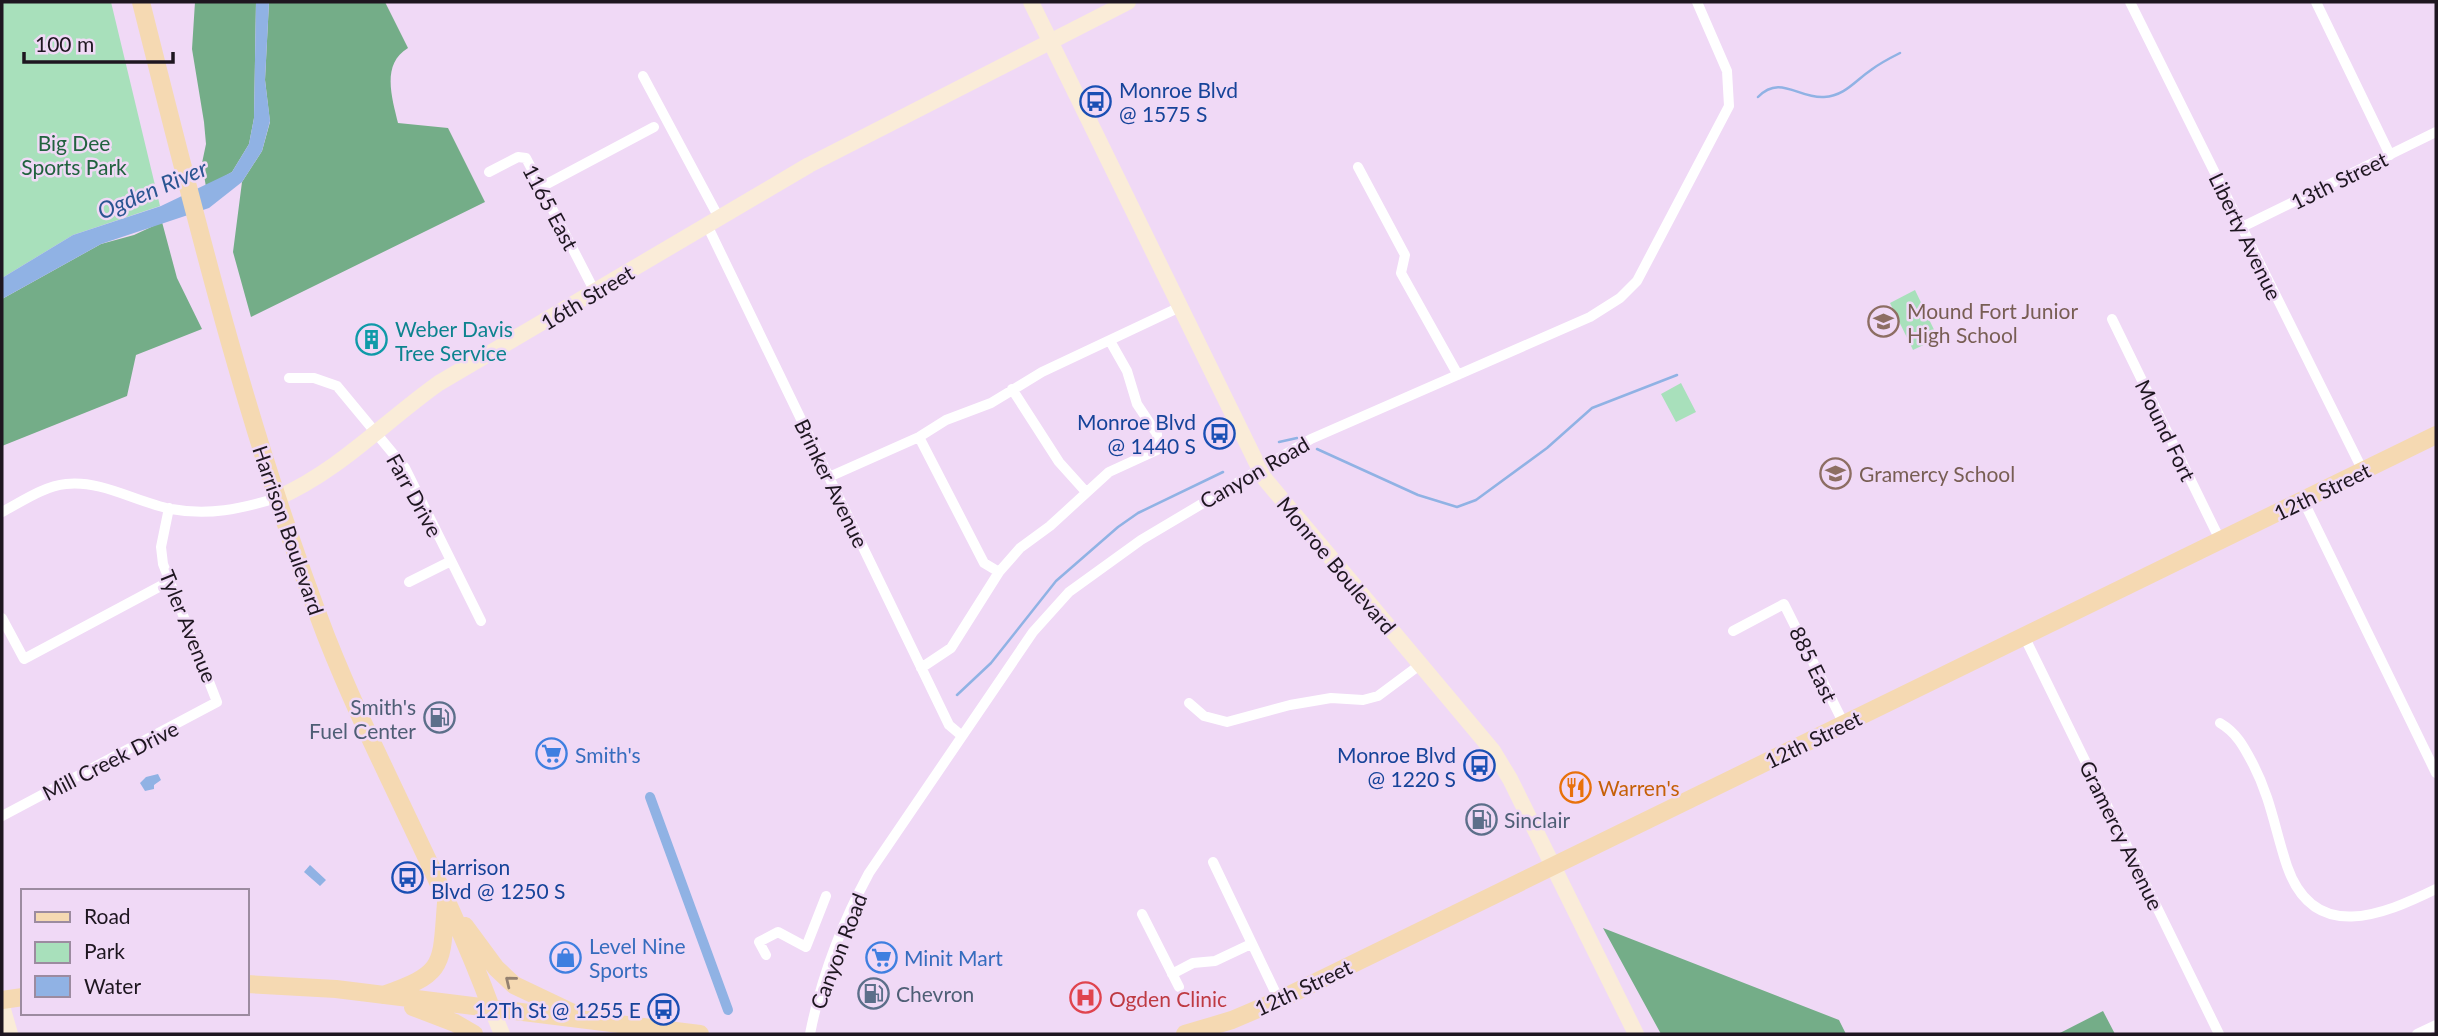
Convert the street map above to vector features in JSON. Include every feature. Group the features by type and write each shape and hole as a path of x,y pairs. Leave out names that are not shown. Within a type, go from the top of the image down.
{"main road":[{"name":"Harrison Boulevard","path":"141,2 236,372 277,498 355,708 446,901 502,1034"},
{"name":"Monroe Boulevard","path":"1031,2 1259,469 1291,512 1493,751 1636,1034"},
{"name":"16th Street","path":"277,498 329,471 439,383 809,165 1128,2"},
{"name":"12th Street","path":"1185,1034 1232,1020 1279,1000 2436,435"},
{"path":"380,996 419,982 438,964 442,951 446,901"},
{"path":"446,901 509,981 593,1022"},
{"path":"248,984 314,987 700,1034"},
{"path":"380,996 450,1021 474,1034"},
{"path":"2,1000 21,997"},
{"path":"2,1006 10,1034"},
{"path":"571,1034 593,1022"}],"street":[{"name":"Canyon Road","path":"810,1034 817,999 851,906 889,843 1033,632 1069,592 1141,540 1259,469 1350,420 1590,317 1620,298 1637,281 1729,106 1727,71 1697,2"},
{"name":"Liberty Avenue","path":"2130,2 2363,471"},
{"path":"2316,2 2390,155"},
{"name":"Brinker Avenue","path":"643,76 921,668 950,725 962,736"},
{"path":"543,186 654,127"},
{"name":"13th Street","path":"2242,227 2436,132"},
{"name":"1165 East","path":"489,172 522,156 532,165 595,292"},
{"path":"1359,167 1405,256 1401,273 1458,375"},
{"path":"829,477 919,437 946,420 991,403 1042,372 1181,307"},
{"name":"Mound Fort","path":"2112,319 2220,540"},
{"path":"921,668 951,648 999,572 1020,548 1050,526 1110,472 1157,450 1157,434 1136,404 1127,371 1110,341"},
{"name":"Farr Drive","path":"289,378 314,378 337,386 405,468 481,621"},
{"path":"1012,389 1059,462 1086,492"},
{"path":"919,437 984,563 999,572"},
{"name":"16th Street","path":"2,512 64,484 89,484 169,508 205,513 224,512 277,498"},
{"path":"2303,500 2436,773"},
{"name":"Tyler Avenue","path":"169,508 161,547 170,581 218,702"},
{"path":"409,582 451,561"},
{"path":"2,618 24,659 170,581"},
{"name":"885 East","path":"1733,631 1784,604 1844,724"},
{"name":"Gramercy Avenue","path":"2024,636 2219,1034"},
{"path":"1189,703 1204,716 1227,722 1290,705 1331,698 1363,700 1378,696 1421,664"},
{"name":"Mill Creek Drive","path":"2,816 218,702"},
{"path":"2220,723 2237,736 2254,766 2270,799 2287,867 2295,884 2317,907 2339,916 2373,916 2436,889"},
{"path":"1213,862 1279,1000"},
{"path":"766,955 759,942 779,932 806,947 826,896"},
{"path":"1142,914 1179,987"},
{"path":"1172,974 1193,963 1215,961 1251,944"},
{"path":"2417,1034 2436,1025"}],"green space":[{"name":"Big Dee Sports Park","path":"2,2 111,2 160,206 73,235 2,278"},
{"path":"195,2 256,2 254,118 249,144 232,172 206,187 202,163 206,144 204,122 192,49"},
{"path":"269,2 385,2 408,48 394,63 391,72 391,93 398,123 448,128 485,202 251,317 233,252 242,182 262,151 270,122 265,80"},
{"path":"162,222 177,278 202,329 136,355 127,396 2,446 2,299 101,244 134,235"},
{"path":"1915,290 1938,338 1913,350 1890,303"},
{"path":"1681,383 1696,412 1676,422 1661,394"},
{"path":"1603,928 1839,1020 1846,1034 1661,1034"},
{"path":"2103,1011 2115,1034 2058,1034"}],"water":[{"path":"256,2 269,2 265,80 270,121 262,151 242,182 209,208 101,244 2,299 2,278 73,235 161,206 232,172 249,144 254,118"},
{"path":"158,774 161,780 154,785 154,789 145,791 140,783 146,777"},
{"path":"310,865 326,880 320,886 304,872"}],"waterway":[{"path":"1758,97 1766,90 1782,87 1815,97 1838,94 1878,65 1900,53"},
{"path":"1317,449 1418,495 1457,507 1476,500 1547,448 1592,408 1677,375"},
{"path":"1279,442 1297,438"},
{"path":"957,695 991,663 1056,581 1118,527 1138,513 1223,472"},
{"path":"650,797 728,1010"}],"place":[{"name":"Monroe Blvd @ 1575 S","path":"1096,101"},
{"name":"Mound Fort Junior High School","path":"1884,322"},
{"name":"Weber Davis Tree Service","path":"372,340"},
{"name":"Monroe Blvd @ 1440 S","path":"1219,433"},
{"name":"Gramercy School","path":"1836,473"},
{"name":"Smith's Fuel Center","path":"439,718"},
{"name":"Smith's","path":"552,754"},
{"name":"Monroe Blvd @ 1220 S","path":"1479,766"},
{"name":"Warren's","path":"1575,787"},
{"name":"Sinclair","path":"1481,819"},
{"name":"Harrison Blvd @ 1250 S","path":"408,878"},
{"name":"Level Nine Sports","path":"566,957"},
{"name":"Minit Mart","path":"881,957"},
{"name":"Chevron","path":"873,993"},
{"name":"Ogden Clinic","path":"1086,998"},
{"name":"12Th St @ 1255 E","path":"664,1009"}],"water label":[{"name":"Ogden River","path":"152,189"}]}
